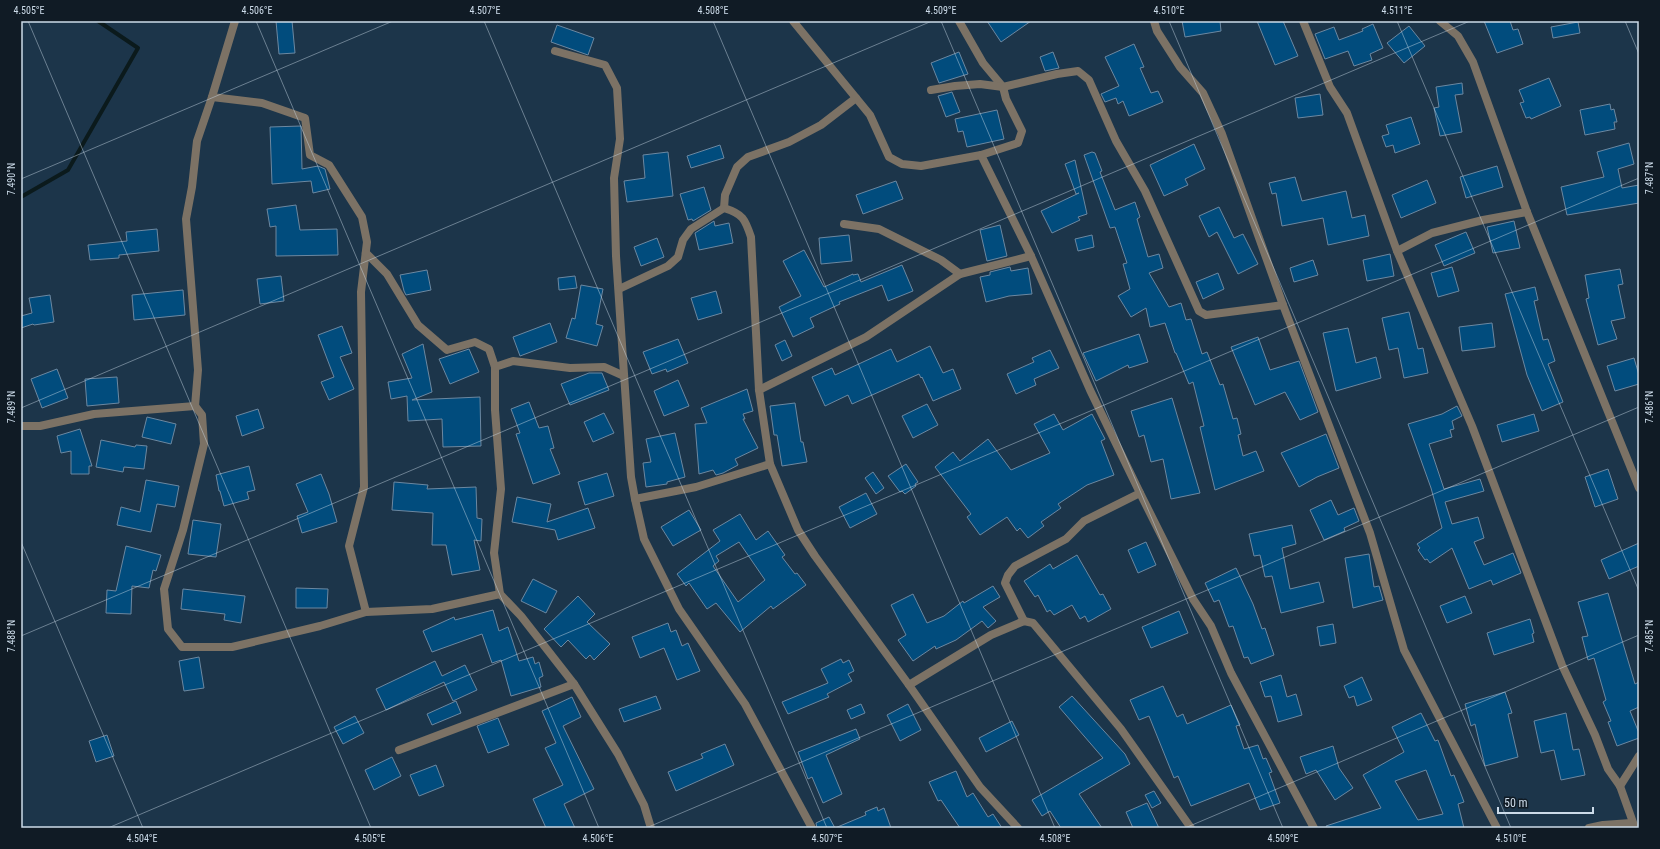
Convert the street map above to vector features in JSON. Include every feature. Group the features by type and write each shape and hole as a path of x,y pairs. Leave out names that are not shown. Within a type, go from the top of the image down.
{"street":[{"path":"234,21 212,97 197,141 192,187 186,219 198,370 195,406 202,415 204,444 182,530 164,589 168,629 182,647 232,648 320,626 366,612 432,609 500,594"},
{"path":"793,21 870,116 889,158 902,164 921,166 981,155 1018,143 1022,131 1006,99 1004,87 983,63 959,21"},
{"path":"1154,21 1157,31 1180,68 1203,93 1222,134 1283,305 1370,533 1404,650 1497,828"},
{"path":"1303,21 1330,87 1347,114 1398,251 1472,426 1562,665 1595,735 1608,769 1620,786 1633,825 1603,825 1589,828"},
{"path":"1440,21 1458,36 1473,62 1527,212 1639,488"},
{"path":"555,51 605,65 617,88 620,139 614,178 624,376 631,477 644,539 679,609 745,704 812,828"},
{"path":"930,90 974,85 1004,87 1057,74 1078,71 1088,80 1116,141 1145,191 1199,311 1206,315 1283,305"},
{"path":"212,97 262,103 305,118 310,155 329,165 362,218 367,242 361,292 364,487 349,546 366,612"},
{"path":"724,208 725,195 737,167 748,157 789,142 821,125 856,98"},
{"path":"981,155 1031,256 1090,390 1140,493 1193,598 1211,626 1230,673 1314,828"},
{"path":"619,289 668,266 678,257 683,240 691,229 724,208"},
{"path":"724,208 736,212 746,221 751,237 759,390 770,464 798,530 980,787 1018,828"},
{"path":"1398,251 1432,233 1483,220 1527,212"},
{"path":"844,224 879,229 941,260 960,274"},
{"path":"366,253 387,274 418,325 430,337 447,350 475,342 489,349 495,367 495,410 501,489 494,553 500,594 521,616 574,684 618,754 644,805 650,828"},
{"path":"759,390 866,337 960,274 1031,256"},
{"path":"495,367 513,361 570,368 604,367 624,376"},
{"path":"21,426 40,426 94,414 195,406"},
{"path":"635,499 696,487 770,464"},
{"path":"1024,621 1005,583 1008,575 1015,566 1066,539 1084,521 1140,493"},
{"path":"909,685 990,635 1024,621 1033,623 1120,728 1191,828"},
{"path":"399,750 574,684"},
{"path":"1620,786 1639,756"}],"building":[{"path":"276,21 292,21 295,53 279,54"},
{"path":"987,21 1031,21 1001,42"},
{"path":"1182,21 1220,21 1221,31 1185,37"},
{"path":"1257,21 1283,21 1298,56 1275,65"},
{"path":"1484,21 1510,21 1513,30 1518,29 1523,44 1497,53"},
{"path":"1578,22 1580,33 1553,38 1551,27"},
{"path":"1373,24 1383,48 1370,54 1372,60 1354,66 1348,51 1325,59 1315,34 1334,27 1339,40 1363,31 1362,29"},
{"path":"557,25 594,38 588,55 551,42"},
{"path":"1409,26 1425,46 1404,63 1387,43"},
{"path":"1134,44 1144,67 1140,68 1151,93 1158,91 1163,102 1129,116 1123,101 1118,104 1116,98 1105,102 1101,94 1119,86 1105,57"},
{"path":"959,52 968,74 939,83 931,63"},
{"path":"1053,52 1059,68 1045,71 1040,57"},
{"path":"1549,78 1561,106 1531,119 1530,117 1526,118 1520,103 1524,102 1519,90"},
{"path":"1462,83 1463,94 1455,95 1462,132 1440,136 1434,108 1439,107 1436,87"},
{"path":"952,92 960,112 946,117 938,96"},
{"path":"1320,94 1323,115 1298,118 1295,98"},
{"path":"1610,104 1611,110 1614,109 1617,122 1614,122 1615,129 1585,135 1580,110"},
{"path":"997,110 1004,139 967,147 963,131 958,132 955,119"},
{"path":"1411,117 1420,144 1395,153 1393,145 1386,147 1382,136 1389,134 1386,125"},
{"path":"301,126 302,169 318,166 325,169 330,189 313,193 311,181 272,184 270,127"},
{"path":"1629,143 1634,164 1618,169 1622,188 1639,185 1639,203 1567,215 1561,187 1604,177 1597,152"},
{"path":"1194,144 1205,169 1185,179 1188,185 1164,196 1150,165"},
{"path":"720,145 724,158 691,168 687,156"},
{"path":"668,152 673,196 627,202 624,181 645,178 643,155"},
{"path":"1092,152 1095,153 1102,171 1100,172 1115,210 1135,202 1140,217 1137,219 1148,257 1159,254 1163,268 1149,273 1169,307 1181,303 1186,320 1191,319 1202,354 1207,352 1220,385 1223,384 1233,419 1237,418 1241,434 1238,435 1243,456 1256,451 1264,471 1215,490 1200,427 1204,426 1193,382 1189,384 1175,353 1165,323 1150,327 1146,308 1131,317 1118,296 1130,289 1123,264 1127,263 1115,227 1110,228 1084,155"},
{"path":"1075,160 1087,214 1078,217 1080,220 1052,233 1041,211 1079,193 1076,194 1065,164"},
{"path":"1497,166 1503,187 1466,198 1460,177"},
{"path":"1295,177 1302,201 1346,191 1352,218 1365,215 1369,236 1328,245 1323,218 1282,226 1276,193 1272,194 1269,183"},
{"path":"1427,180 1436,203 1401,218 1392,195"},
{"path":"896,181 903,199 863,214 856,195"},
{"path":"704,187 711,210 693,221 692,219 688,220 680,194"},
{"path":"296,205 300,230 337,229 338,255 276,256 276,226 270,227 267,209"},
{"path":"1219,207 1234,238 1243,234 1258,264 1238,274 1217,232 1209,237 1199,216"},
{"path":"714,221 715,226 729,223 733,243 699,250 695,233"},
{"path":"1514,221 1520,248 1493,253 1487,227"},
{"path":"1000,225 1007,256 987,261 980,230"},
{"path":"157,229 159,251 119,255 119,258 90,260 88,245 127,241 126,232"},
{"path":"1466,232 1475,253 1444,266 1435,245"},
{"path":"849,235 852,261 821,264 819,238"},
{"path":"1092,235 1094,247 1078,251 1075,239"},
{"path":"657,238 664,257 641,266 634,247"},
{"path":"804,250 824,287 853,274 858,274 861,282 902,265 913,291 888,301 882,285 839,302 840,304 810,318 814,327 793,337 779,307 801,296 783,261"},
{"path":"1390,254 1394,276 1367,281 1363,260"},
{"path":"1313,260 1318,275 1294,282 1290,268"},
{"path":"1010,267 1011,271 1028,268 1032,294 1009,296 986,302 980,277 990,275 990,272"},
{"path":"1452,267 1459,291 1438,297 1431,273"},
{"path":"1620,269 1623,284 1618,285 1625,318 1611,321 1617,339 1598,345 1586,299 1589,298 1585,275"},
{"path":"427,270 431,290 406,295 400,275"},
{"path":"1218,273 1224,289 1203,299 1196,282"},
{"path":"281,276 284,301 260,304 257,279"},
{"path":"575,276 577,288 559,290 558,278"},
{"path":"581,285 603,289 596,324 603,326 597,346 566,338 572,318 575,319"},
{"path":"1535,287 1538,300 1534,301 1543,340 1548,339 1555,361 1548,364 1563,402 1542,411 1527,375 1505,294"},
{"path":"183,290 185,315 134,320 132,295"},
{"path":"716,291 722,313 698,320 691,298"},
{"path":"50,295 54,322 33,324 21,328 21,316 32,313 29,298"},
{"path":"1409,312 1418,349 1423,348 1428,373 1404,378 1398,348 1389,350 1382,318"},
{"path":"550,323 557,342 520,356 513,337"},
{"path":"1492,323 1495,347 1462,351 1459,327"},
{"path":"342,326 352,353 340,357 354,389 329,400 321,382 334,377 318,335"},
{"path":"1348,328 1356,363 1376,357 1381,378 1336,391 1323,333"},
{"path":"1139,334 1148,362 1129,368 1128,365 1096,381 1083,353"},
{"path":"1258,337 1270,370 1299,361 1318,412 1300,420 1285,392 1255,405 1231,347"},
{"path":"678,339 688,363 667,372 666,369 652,374 643,352"},
{"path":"785,340 792,356 782,361 775,345"},
{"path":"423,344 432,392 412,400 480,397 481,446 443,447 442,419 408,421 407,396 391,399 388,382 412,378 402,354"},
{"path":"930,346 943,373 953,369 961,389 933,401 922,377 921,378 919,374 852,404 848,395 825,406 812,377 832,368 835,375 891,349 897,362"},
{"path":"469,349 479,372 450,384 439,359"},
{"path":"1050,350 1059,368 1034,379 1036,385 1016,394 1007,374 1034,362 1032,358"},
{"path":"1634,358 1639,375 1639,384 1615,391 1607,366"},
{"path":"57,369 68,398 42,408 31,379"},
{"path":"589,373 602,373 609,390 570,405 561,384"},
{"path":"117,377 119,403 87,406 85,379"},
{"path":"678,380 689,406 664,416 654,391"},
{"path":"747,389 753,411 743,414 745,419 743,419 758,448 735,459 738,465 723,473 716,475 713,470 699,474 695,424 707,423 701,408"},
{"path":"1172,398 1200,493 1171,499 1163,459 1151,462 1144,435 1139,437 1131,411"},
{"path":"529,402 539,428 548,426 554,448 550,449 560,474 533,484 516,434 520,433 511,409"},
{"path":"795,403 801,442 803,442 807,462 782,466 777,435 774,435 770,406"},
{"path":"927,404 938,425 913,438 902,416"},
{"path":"1457,406 1462,416 1452,421 1454,429 1450,430 1452,437 1429,444 1444,489 1480,479 1484,491 1445,502 1452,524 1478,517 1484,538 1474,542 1484,565 1513,553 1521,573 1493,585 1491,580 1469,589 1452,548 1430,563 1427,559 1425,560 1418,550 1420,548 1417,544 1442,528 1431,488 1408,424 1442,414"},
{"path":"258,409 264,428 242,436 236,416"},
{"path":"604,413 614,433 593,442 584,422"},
{"path":"1054,414 1063,430 1092,414 1105,439 1101,441 1114,475 1087,485 1058,504 1061,508 1041,522 1044,526 1028,538 1020,528 1017,531 1007,517 980,535 967,517 971,514 935,467 953,452 960,461 988,439 1011,470 1050,453 1034,424"},
{"path":"1534,414 1539,431 1502,442 1497,425"},
{"path":"147,417 176,424 171,444 142,437"},
{"path":"80,429 92,466 89,466 89,474 71,474 71,451 61,453 57,436"},
{"path":"675,433 685,477 667,482 667,484 646,487 643,463 651,462 646,439"},
{"path":"1326,434 1339,468 1317,477 1299,487 1281,453"},
{"path":"101,440 135,447 136,445 147,446 144,469 124,467 123,472 96,467"},
{"path":"906,464 918,482 915,484 916,486 905,494 902,491 900,492 888,476"},
{"path":"249,466 255,490 247,492 249,499 224,506 216,475"},
{"path":"1608,469 1618,499 1595,507 1585,477"},
{"path":"873,472 884,488 876,494 865,478"},
{"path":"607,473 614,496 585,505 578,482"},
{"path":"321,474 329,494 337,522 302,533 297,516 308,512 296,484"},
{"path":"146,480 179,486 175,507 157,504 151,532 117,525 121,507 140,512"},
{"path":"394,482 428,485 427,489 476,487 477,518 482,519 481,541 474,540 480,570 452,575 446,545 432,545 433,513 392,510"},
{"path":"866,493 877,514 850,528 839,507"},
{"path":"517,497 551,504 547,522 588,508 595,528 558,540 555,530 512,522"},
{"path":"1331,500 1338,515 1354,508 1359,521 1344,528 1345,531 1324,540 1310,510"},
{"path":"689,510 701,530 673,546 661,527"},
{"path":"740,514 756,540 768,531 785,555 782,557 806,585 773,609 771,606 740,632 716,603 707,609 689,583 686,586 677,574 720,541 713,530","holes":["739,542 765,580 738,602 713,566 719,561 716,556"]},
{"path":"193,520 221,524 216,557 188,554"},
{"path":"1292,525 1296,544 1282,548 1290,589 1319,582 1324,602 1281,613 1272,576 1265,577 1260,555 1254,556 1249,534"},
{"path":"1146,542 1156,565 1138,573 1128,550"},
{"path":"1639,543 1639,566 1609,579 1601,560"},
{"path":"126,546 161,555 156,571 153,570 149,588 132,586 131,614 106,613 107,590 116,591"},
{"path":"1369,554 1374,587 1379,586 1383,600 1353,608 1345,558"},
{"path":"1077,555 1100,595 1103,594 1111,609 1088,622 1085,616 1080,619 1072,605 1054,615 1050,610 1047,612 1038,595 1035,597 1024,581 1050,564 1053,569"},
{"path":"1236,568 1253,604 1262,629 1265,628 1274,655 1251,664 1248,657 1244,658 1233,626 1229,627 1219,600 1214,602 1205,583"},
{"path":"533,579 557,591 546,613 521,601"},
{"path":"993,586 1000,597 983,607 996,621 988,628 982,621 956,640 936,649 935,646 913,661 898,640 906,635 891,605 913,594 927,623 944,616 963,601 964,603"},
{"path":"296,588 328,589 327,608 296,608"},
{"path":"183,589 245,596 241,623 224,620 225,614 181,609"},
{"path":"1608,593 1635,684 1639,682 1639,707 1630,711 1639,733 1639,738 1617,746 1608,722 1611,721 1603,702 1606,700 1594,658 1588,660 1582,637 1588,636 1578,602"},
{"path":"578,596 595,614 587,622 610,644 594,660 590,655 586,659 568,640 561,647 544,629"},
{"path":"1465,596 1472,613 1447,623 1440,606"},
{"path":"493,610 499,631 508,627 519,661 533,657 535,664 539,662 543,676 539,678 541,687 511,696 501,660 492,663 482,634 432,652 423,631 454,617 455,620"},
{"path":"1179,611 1188,633 1151,648 1142,627"},
{"path":"1530,619 1534,633 1532,634 1534,642 1494,655 1487,633"},
{"path":"668,623 671,632 676,630 682,646 688,643 700,671 677,680 664,648 640,658 632,637"},
{"path":"1333,624 1336,643 1320,646 1317,627"},
{"path":"199,657 204,688 184,691 179,661"},
{"path":"841,659 843,663 849,660 854,671 848,674 852,681 827,694 829,697 788,714 782,702 828,683 821,669"},
{"path":"435,661 442,676 465,665 477,690 453,701 444,682 386,710 376,689"},
{"path":"1281,675 1287,697 1296,694 1302,715 1278,722 1271,696 1265,697 1260,682"},
{"path":"1362,677 1372,700 1357,706 1354,696 1349,698 1344,686"},
{"path":"1163,686 1177,717 1183,714 1187,724 1231,705 1240,725 1236,726 1244,749 1258,745 1263,759 1266,758 1272,772 1269,773 1280,803 1260,810 1249,783 1191,806 1178,776 1174,778 1149,716 1139,720 1130,700"},
{"path":"1505,692 1512,713 1508,714 1518,757 1485,766 1475,724 1471,726 1465,704"},
{"path":"656,696 661,709 624,722 619,709"},
{"path":"1072,696 1125,754 1130,764 1079,794 1102,828 1061,828 1050,811 1042,816 1032,800 1103,758 1059,707"},
{"path":"572,697 581,717 563,726 594,789 564,804 575,828 546,828 533,799 563,785 545,748 556,743 542,711"},
{"path":"456,701 461,713 432,725 427,714"},
{"path":"861,704 865,713 851,719 847,710"},
{"path":"908,704 921,730 900,741 887,715"},
{"path":"1421,713 1435,741 1438,740 1451,776 1454,775 1464,802 1458,804 1464,828 1327,828 1326,826 1381,808 1363,775 1404,752 1392,727","holes":["1426,770 1443,814 1418,820 1395,781"]},
{"path":"1566,713 1573,750 1579,749 1585,775 1561,780 1554,750 1541,753 1534,721"},
{"path":"355,716 364,733 343,744 334,727"},
{"path":"498,718 509,745 488,753 477,726"},
{"path":"1012,721 1019,735 986,752 979,738"},
{"path":"856,729 860,739 826,755 842,794 823,803 812,777 808,779 798,752"},
{"path":"107,735 114,756 96,762 89,741"},
{"path":"725,744 734,765 676,791 668,772 703,758 701,754"},
{"path":"1333,746 1339,768 1353,788 1335,800 1316,770 1306,774 1300,757"},
{"path":"392,757 401,776 374,790 365,770"},
{"path":"436,765 444,786 419,796 410,775"},
{"path":"956,771 967,797 973,793 988,817 993,814 1002,828 960,828 941,800 938,801 929,782"},
{"path":"1154,791 1161,803 1152,808 1145,795"},
{"path":"1147,803 1159,828 1133,828 1126,812"},
{"path":"877,807 878,811 884,808 891,828 835,828 866,815 865,812"},
{"path":"829,817 835,828 817,828 816,823"}],"waterway":[{"path":"21,197 68,170 138,48 98,21"}]}
